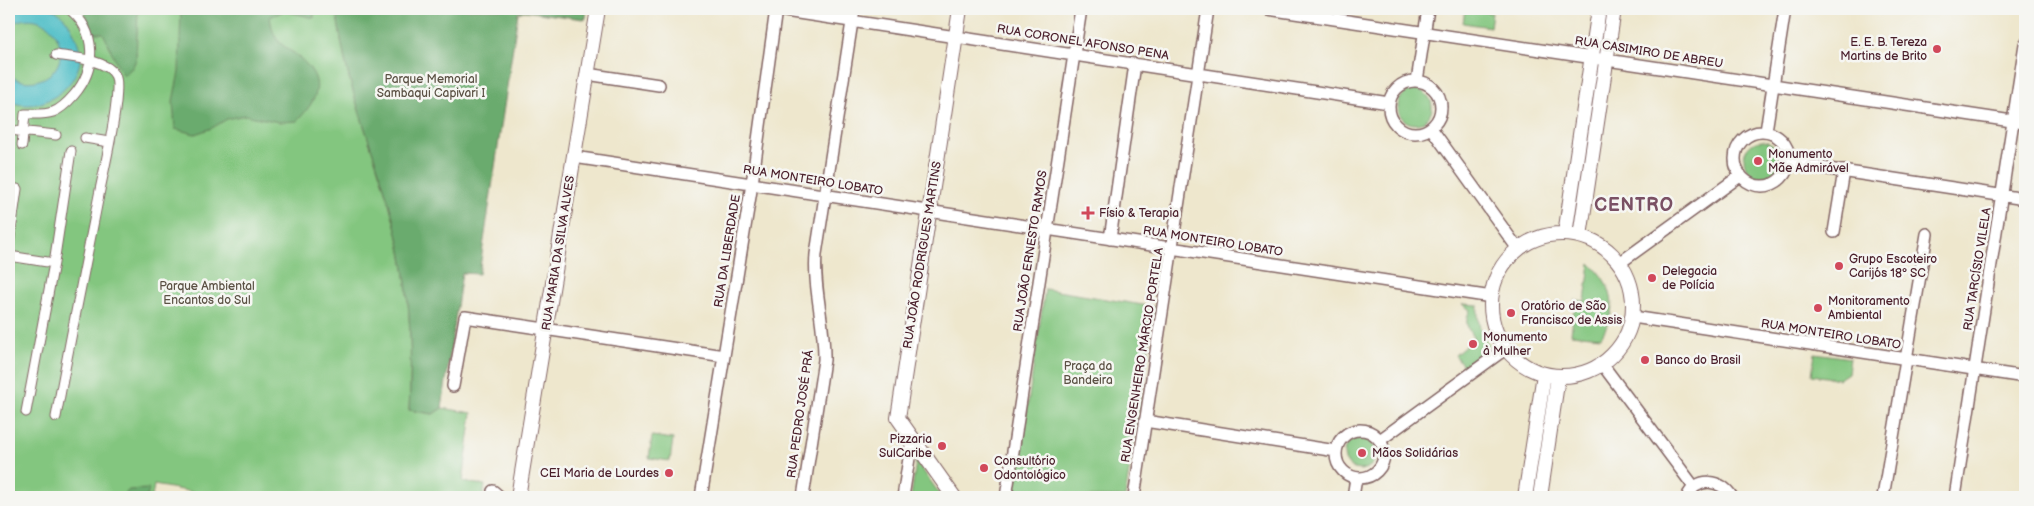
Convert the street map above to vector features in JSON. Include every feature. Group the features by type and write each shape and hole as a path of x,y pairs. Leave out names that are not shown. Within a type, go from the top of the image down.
{"street":[{"path":"22,145 25,114 52,112 65,104 79,89 87,75 87,61 90,48 85,30 78,16 69,9"},
{"name":"RUA MARIA DA SILVA ALVES","path":"518,497 598,9"},
{"name":"RUA CORONEL AFONSO PENA","path":"772,9 1389,103"},
{"name":"RUA DA LIBERDADE","path":"701,497 752,184 776,9"},
{"name":"RUA PEDRO JOSÉ PRÁ","path":"803,497 824,360 815,266 854,9"},
{"name":"RUA JOÃO RODRIGUES MARTINS","path":"954,497 898,418 960,9"},
{"name":"RUA JOÃO ERNESTO RAMOS","path":"1006,497 1081,9"},
{"name":"RUA ENGENHEIRO MÁRCIO PORTELA","path":"1134,497 1208,9"},
{"name":"RUA CASIMIRO DE ABREU","path":"1268,9 2019,122"},
{"path":"1417,81 1428,9"},
{"path":"1565,234 1599,9"},
{"path":"1580,236 1614,9"},
{"path":"1766,131 1785,9"},
{"name":"RUA TARCÍSIO VILELA","path":"1955,497 2002,194 2019,122 2025,44"},
{"path":"56,56 103,64 111,68 117,79 117,91 109,142 56,417"},
{"path":"1110,239 1135,64"},
{"path":"587,74 659,85"},
{"path":"1417,81 1432,88 1440,102 1439,118 1431,128 1418,133 1402,130 1391,118 1389,103 1397,89 1410,82 1417,81"},
{"path":"1431,128 1518,248"},
{"path":"9,130 56,135"},
{"path":"1766,131 1775,134 1784,142 1789,162 1781,178 1774,183 1757,185 1740,176 1735,160 1736,150 1740,142 1747,136 1755,132 1766,131"},
{"path":"85,138 109,142"},
{"path":"26,412 54,263 56,224 71,151"},
{"name":"RUA MONTEIRO LOBATO","path":"574,157 1492,297"},
{"path":"1789,162 2025,199"},
{"path":"1834,232 1844,171"},
{"path":"1621,262 1740,176"},
{"path":"9,245 17,218 18,189"},
{"path":"1551,234 1580,236 1595,241 1608,249 1621,262 1629,279 1633,297 1632,317 1627,335 1615,353 1602,364 1576,375 1551,376 1531,369 1505,349 1493,320 1492,297 1497,278 1506,262 1518,248 1535,239 1551,234"},
{"path":"1883,497 1927,234"},
{"path":"9,256 54,263"},
{"path":"453,386 465,317 724,356"},
{"name":"RUA MONTEIRO LOBATO","path":"1632,317 2025,377"},
{"path":"1380,440 1505,349"},
{"path":"1602,364 1694,487"},
{"path":"1525,497 1551,376"},
{"path":"1540,497 1551,376"},
{"path":"1145,421 1336,451"},
{"path":"1354,430 1369,431 1380,440 1385,454 1380,468 1369,477 1356,478 1340,468 1336,451 1342,438 1354,430"},
{"path":"903,497 912,439"},
{"path":"1353,497 1356,478"},
{"path":"1687,497 1694,487 1708,482 1723,486 1732,497"}],"green space":[{"name":"Parque Ambiental Encantos do Sul","path":"9,9 336,10 349,77 390,207 401,251 407,290 410,330 409,410 433,414 442,408 472,413 463,482 485,485 483,497 220,497 154,485 152,497 9,497"},
{"path":"84,9 138,9 136,60 132,68 124,75 103,33 93,33"},
{"path":"181,9 314,9 314,18 284,11 270,17 277,40 298,56 314,75 316,91 310,106 297,121 279,122 245,115 227,119 212,128 195,134 175,129 173,101 179,72"},
{"name":"Parque Memorial Sambaqui Capivari I","path":"334,9 587,9 586,18 583,19 524,11 518,13 479,274 462,273 442,408 433,414 409,410 410,330 407,290 401,251 390,207 355,99 343,52 336,10"},
{"path":"1465,9 1492,13 1490,27 1463,23"},
{"path":"1415,90 1422,91 1427,95 1431,100 1431,114 1427,119 1422,123 1415,124 1408,123 1403,119 1399,114 1398,107 1399,100 1403,95 1408,91"},
{"path":"1762,141 1774,147 1780,159 1774,171 1762,177 1750,171 1744,159 1750,147"},
{"path":"1590,263 1609,289 1611,298 1610,317 1601,337 1571,334 1575,300 1585,301"},
{"name":"Praça da Bandeira","path":"1045,289 1155,307 1125,497 1014,497"},
{"path":"1462,304 1478,305 1480,327 1490,347 1464,367 1455,355 1474,339 1467,325 1470,310"},
{"path":"1815,353 1850,358 1848,373 1839,379 1812,375"},
{"path":"652,436 673,439 670,461 649,458"},
{"path":"1360,438 1366,439 1371,443 1375,448 1375,460 1371,465 1366,469 1360,470 1354,469 1349,465 1345,460 1344,454 1345,448 1349,443 1354,439"},
{"path":"916,461 942,497 911,497"},
{"path":"149,489 147,497 121,497 129,490"}],"water":[{"path":"46,8 54,10 67,21 73,31 80,51 79,66 75,76 68,85 51,99 30,105 9,101 9,75 21,81 29,82 42,79 54,71 59,60 60,48 57,37 49,27 38,21 25,19 9,25 9,9"}],"place":[{"name":"E. E. B. Tereza Martins de Brito","path":"1937,49"},
{"name":"Monumento Mãe Admirável","path":"1758,161"},
{"name":"Físio & Terapia","path":"1088,213"},
{"name":"Grupo Escoteiro Carijós 18º SC","path":"1839,266"},
{"name":"Delegacia de Polícia","path":"1652,278"},
{"name":"Monitoramento Ambiental","path":"1818,308"},
{"name":"Oratório de São Francisco de Assis","path":"1511,313"},
{"name":"Monumento à Mulher","path":"1473,344"},
{"name":"Banco do Brasil","path":"1645,360"},
{"name":"Pizzaria SulCaribe","path":"942,446"},
{"name":"Mãos Solidárias","path":"1362,453"},
{"name":"Consultório Odontológico","path":"984,468"},
{"name":"CEI Maria de Lourdes","path":"669,473"}],"district":[{"name":"CENTRO","path":"1634,205"}]}
